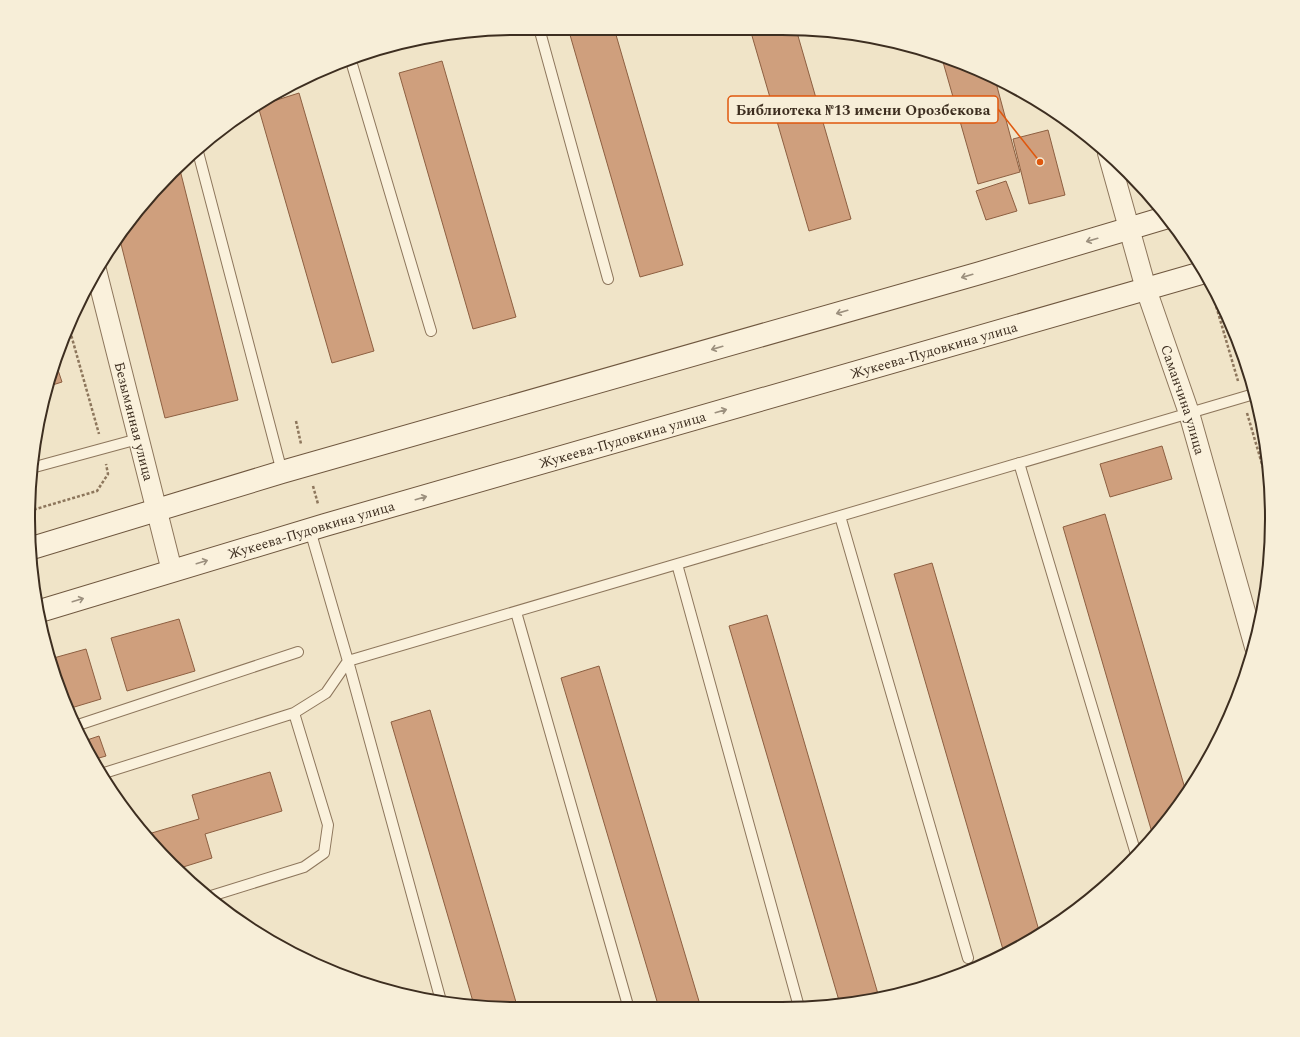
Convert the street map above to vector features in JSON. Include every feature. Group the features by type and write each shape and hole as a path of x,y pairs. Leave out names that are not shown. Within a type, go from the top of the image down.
{"main road":[{"path":"36,547 282,472 1129,229 1160,219"},
{"name":"Жукеева-Пудовкина улица","path":"44,610 317,528 1198,274"}],"street":[{"name":"Саманчина улица","path":"1112,166 1146,289 1189,414 1251,634"},
{"name":"Безымянная улица","path":"98,280 172,571"}],"lane":[{"path":"541,35 608,279"},
{"path":"352,65 432,330"},
{"path":"199,156 282,472"},
{"path":"107,772 294,713 326,693 348,661 1250,395"},
{"path":"38,466 138,439"},
{"path":"1019,463 1134,848"},
{"path":"840,516 968,958"},
{"path":"317,528 348,661 439,995"},
{"path":"677,564 797,1002"},
{"path":"516,612 627,1002"},
{"path":"81,724 298,652"},
{"path":"215,895 304,867 324,853 328,825 294,713"}],"path":[{"path":"296,421 307,465 317,528"}],"building":[{"path":"570,35 616,35 683,265 640,277"},
{"path":"752,35 798,36 851,219 809,231"},
{"path":"442,61 516,317 473,329 399,73"},
{"path":"943,63 967,72 997,86 1020,172 978,184"},
{"path":"299,93 374,351 332,363 259,110 277,100"},
{"path":"1048,130 1065,195 1029,204 1013,139"},
{"path":"181,173 238,400 165,418 121,243 155,200"},
{"path":"1006,181 1017,211 986,220 976,191"},
{"path":"58,371 62,382 54,385"},
{"path":"1162,446 1172,479 1110,497 1100,464"},
{"path":"1105,514 1184,786 1151,830 1063,527"},
{"path":"932,563 1038,928 1003,948 894,574"},
{"path":"767,615 878,993 838,999 729,626"},
{"path":"179,619 195,671 127,691 111,638"},
{"path":"86,649 101,699 74,707 55,657"},
{"path":"599,666 699,1002 657,1002 561,678"},
{"path":"430,710 516,1002 472,1000 391,722"},
{"path":"99,736 106,756 99,758 89,739"},
{"path":"270,772 282,811 205,834 212,858 184,867 152,833 199,819 192,795"}],"place":[{"name":"Библиотека №13 имени Орозбекова","path":"1040,162"}]}
